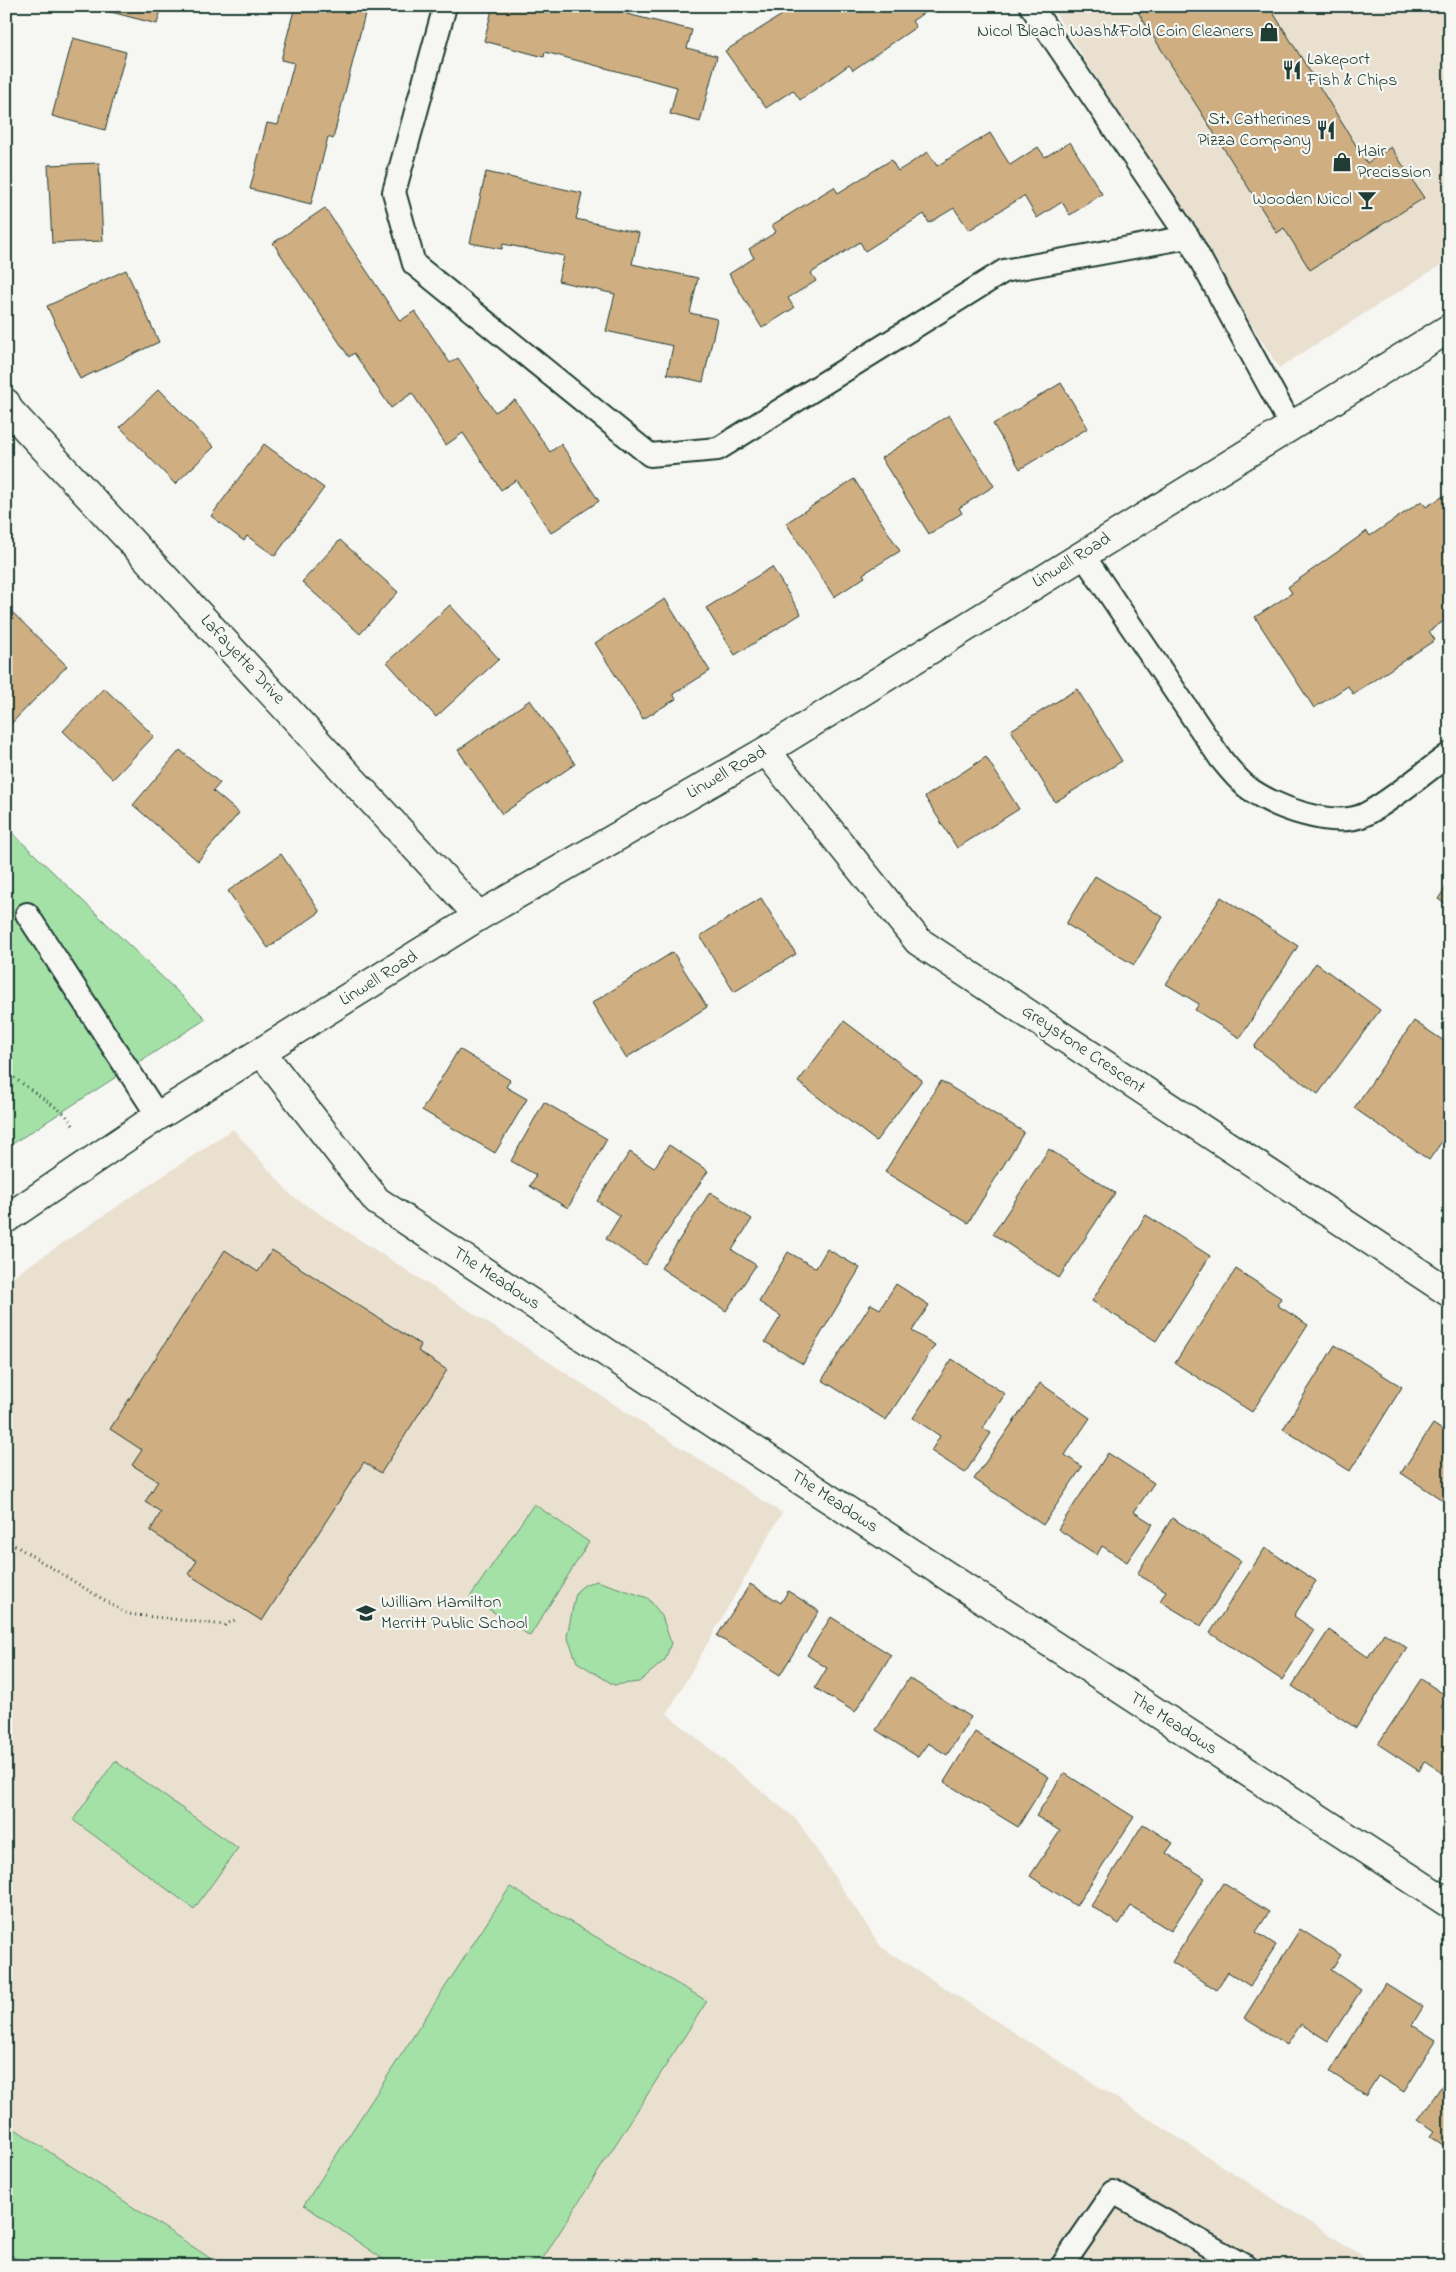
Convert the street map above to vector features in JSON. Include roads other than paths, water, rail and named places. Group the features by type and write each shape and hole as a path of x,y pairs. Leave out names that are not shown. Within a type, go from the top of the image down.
{"street":[{"name":"Linwell Road","path":"6,1219 158,1116 262,1053 479,916 766,751 1450,328"},
{"name":"Lafayette Drive","path":"6,404 479,916"},
{"name":"Greystone Crescent","path":"766,751 918,941 1450,1293"},
{"name":"The Meadows","path":"262,1053 377,1201 1450,1904"}],"lane":[{"path":"445,6 394,192 414,264 650,455 718,449 1004,270 1188,238"},
{"path":"1031,6 1188,238 1291,426"},
{"path":"1082,555 1221,759 1241,782 1262,797 1319,817 1352,818 1371,810 1450,754"},
{"path":"27,914 158,1116"},
{"path":"1062,2266 1113,2192 1245,2266"}],"waterway":[{"path":"6,2258 17,2266"}],"place":[{"name":"Nicol Bleach Wash&Fold Coin Cleaners","path":"1269,32"},
{"name":"Lakeport Fish & Chips","path":"1292,70"},
{"name":"St. Catherines Pizza Company","path":"1326,130"},
{"name":"Hair Precission","path":"1342,162"},
{"name":"Wooden Nicol","path":"1367,200"},
{"name":"William Hamilton Merritt Public School","path":"366,1613"}]}
